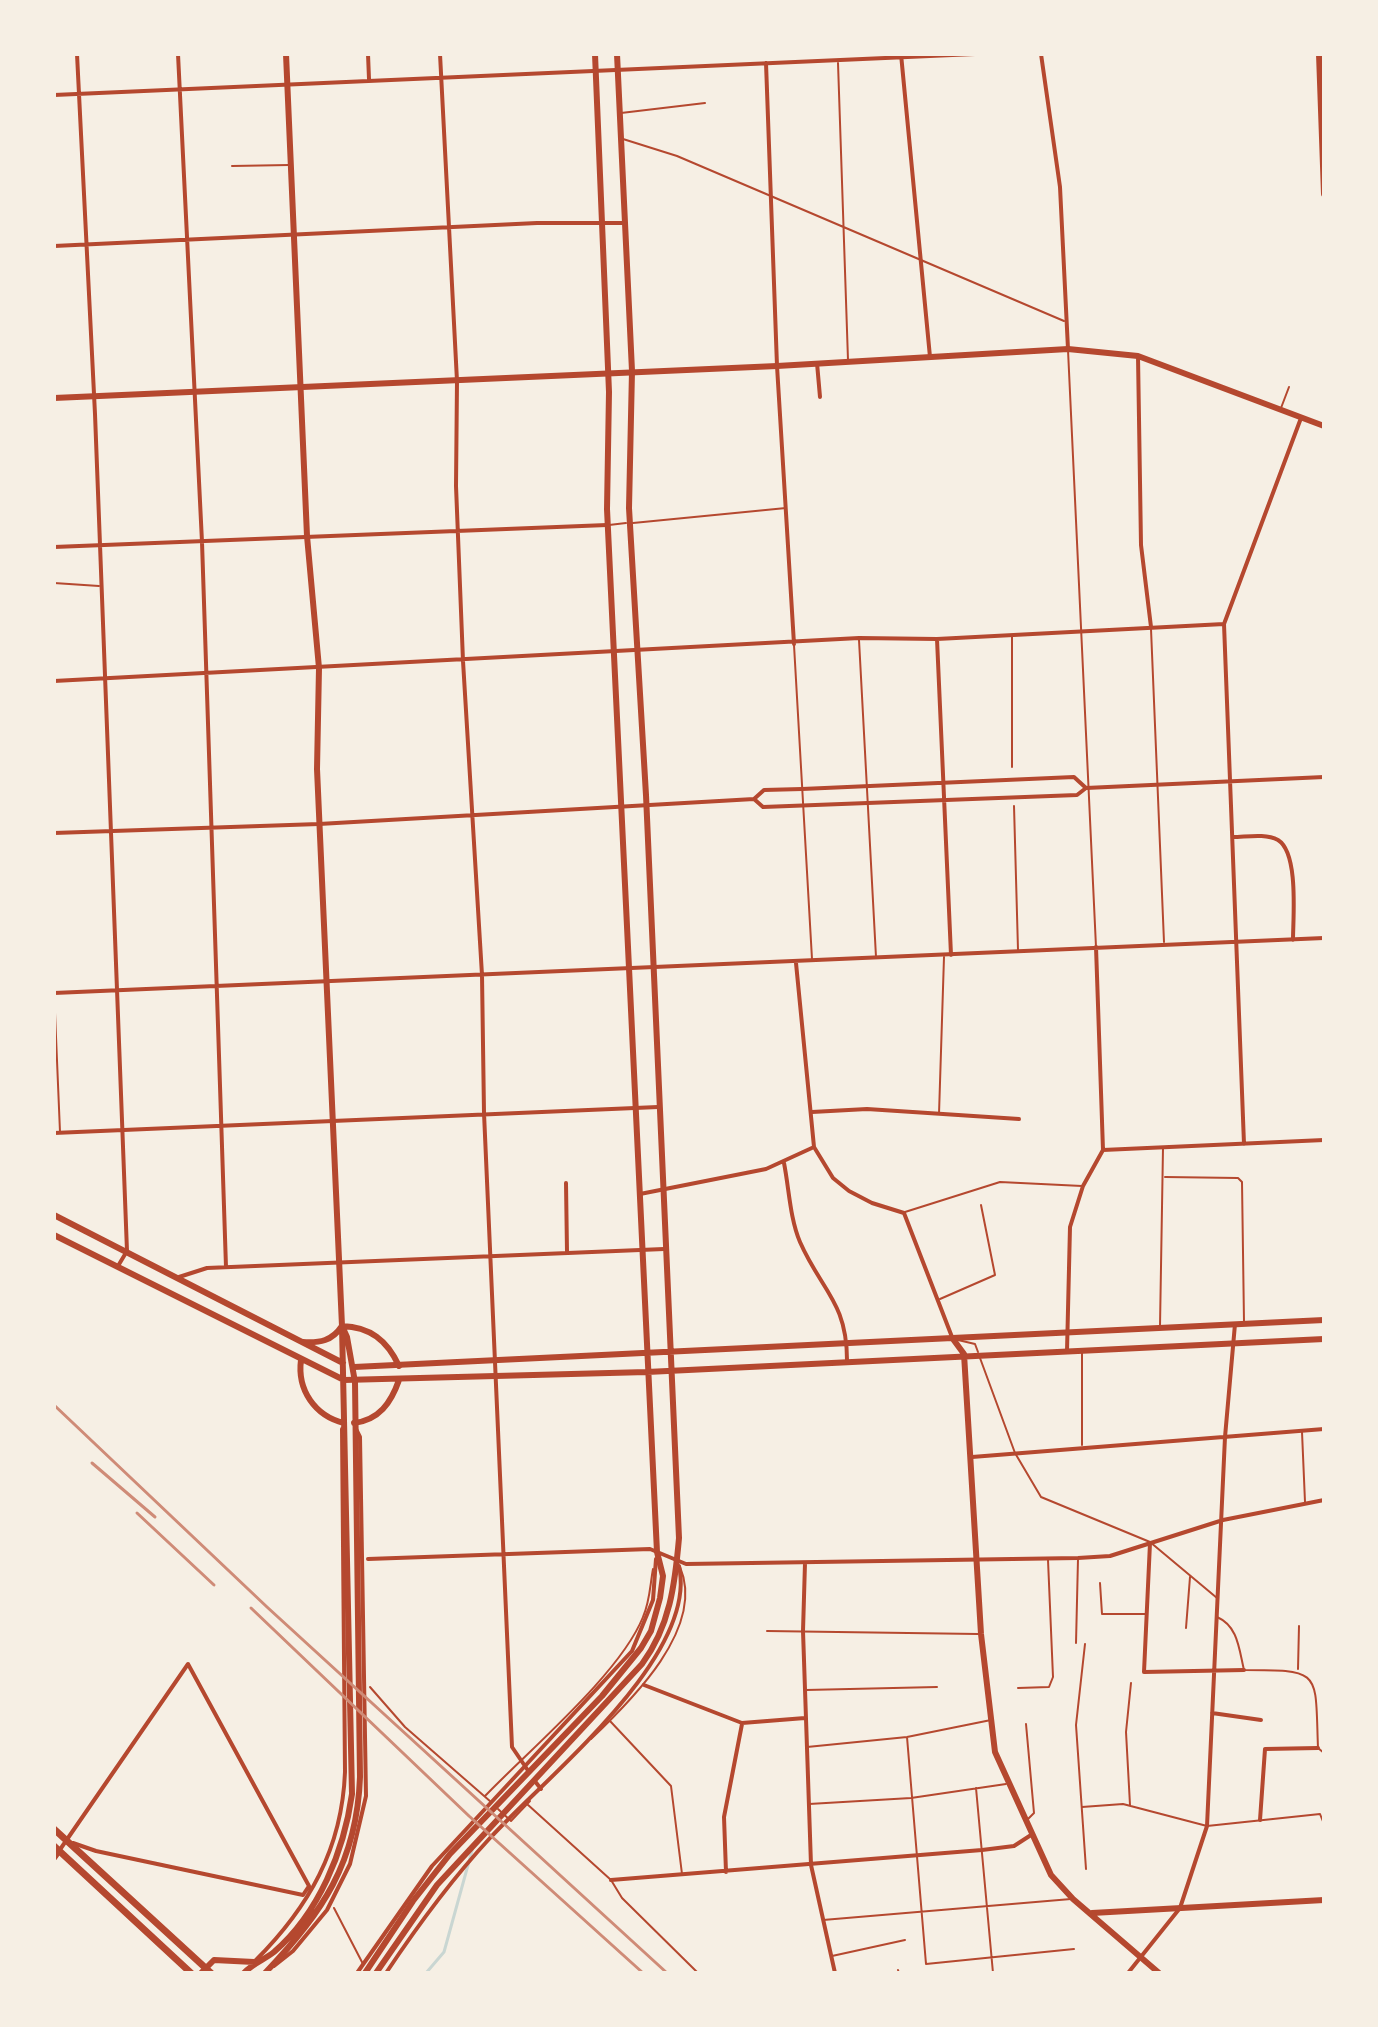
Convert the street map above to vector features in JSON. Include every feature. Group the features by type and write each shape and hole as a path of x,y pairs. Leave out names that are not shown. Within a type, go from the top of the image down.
{"main road":[{"path":"54,1829 205,1971"},
{"path":"56,1851 191,1973"}],"street":[{"path":"77,54 94,397 108,831 127,1251 118,1266"},
{"path":"178,54 202,542 224,1125 226,1267"},
{"path":"266,1972 274,1956 315,1901 341,1845 352,1794 341,1262 319,824 319,668 307,536 286,54"},
{"path":"368,54 369,79"},
{"path":"440,54 446,228 457,381 463,661 482,975 484,1113 512,1747 541,1789"},
{"path":"367,1973 413,1901 450,1854 602,1696 641,1648 658,1607 659,1576 645,1355 608,525 608,373 595,54"},
{"path":"386,1973 429,1909 462,1869 644,1676 672,1629 678,1578 646,805 629,523 632,371 617,54"},
{"path":"54,95 975,54"},
{"path":"1041,54 1060,187 1068,349"},
{"path":"1319,54 1324,194"},
{"path":"902,56 930,357"},
{"path":"766,63 777,366 794,644"},
{"path":"54,246 625,223"},
{"path":"54,398 777,366 1068,349 1138,356 1324,426"},
{"path":"1138,356 1141,545 1151,627"},
{"path":"817,363 820,397"},
{"path":"1244,1144 1224,624 1301,418"},
{"path":"54,547 608,525"},
{"path":"54,681 614,654 859,638 937,639 1224,624"},
{"path":"937,639 951,955"},
{"path":"54,833 319,824 471,813 623,808 754,799 764,790 1074,777 1086,788"},
{"path":"754,799 763,807 1077,795 1086,788 1324,777"},
{"path":"1232,837 1265,837 1277,840 1286,848 1292,869 1293,940"},
{"path":"54,992 653,969 1324,938"},
{"path":"1067,1351 1070,1227 1083,1186 1103,1150 1096,947"},
{"path":"796,962 814,1147 833,1178 849,1191 872,1203 904,1213 953,1339 964,1354 980,1561 981,1634 995,1752 1051,1875 1073,1899 1159,1973"},
{"path":"57,1133 658,1107"},
{"path":"812,1112 867,1109 1019,1119"},
{"path":"1103,1150 1324,1140"},
{"path":"638,1194 784,1163 814,1147"},
{"path":"784,1163 799,1241 838,1305 845,1326 847,1360"},
{"path":"566,1183 567,1252"},
{"path":"54,1215 354,1367 1324,1320"},
{"path":"54,1235 301,1360 355,1382 670,1371 964,1354 1324,1339"},
{"path":"167,1290 179,1277 207,1268 664,1249"},
{"path":"1128,1973 1180,1908 1207,1826 1225,1437 1235,1324"},
{"path":"303,1342 326,1340 342,1326"},
{"path":"342,1326 360,1328 375,1335 389,1348 399,1366"},
{"path":"274,1956 325,1902 348,1852 359,1801 355,1382 354,1367 342,1326"},
{"path":"301,1360 301,1380 313,1406 328,1418 344,1423"},
{"path":"354,1423 367,1421 382,1410 399,1380"},
{"path":"205,1971 214,1960 254,1962 274,1956 313,1929 340,1886 353,1855 366,1796 360,1437 354,1423"},
{"path":"972,1457 1324,1429"},
{"path":"368,1559 650,1549 695,1564 1048,1560 1110,1556 1223,1520 1324,1500"},
{"path":"1150,1542 1144,1672 1244,1670"},
{"path":"805,1563 803,1631 811,1865 835,1973"},
{"path":"357,1973 432,1866 632,1651 647,1620 659,1576"},
{"path":"376,1973 437,1885 501,1812 591,1723 642,1664 663,1629 678,1578"},
{"path":"56,1851 67,1840 188,1664 309,1886 303,1895 96,1851 67,1840"},
{"path":"644,1685 742,1723 805,1718"},
{"path":"1211,1713 1261,1720"},
{"path":"726,1872 724,1817 742,1723"},
{"path":"1260,1820 1265,1749 1318,1748"},
{"path":"611,1880 811,1865 914,1853 982,1850 1014,1846 1031,1835"},
{"path":"1092,1913 1324,1900"},
{"path":"244,1973 254,1962"}],"lane":[{"path":"838,61 848,361"},
{"path":"620,113 705,103"},
{"path":"621,139 677,156 1067,322"},
{"path":"232,166 290,165"},
{"path":"1068,349 1082,630 1086,788 1096,947"},
{"path":"1280,410 1289,387"},
{"path":"608,525 786,507"},
{"path":"54,583 99,586"},
{"path":"1151,627 1164,945"},
{"path":"1012,634 1012,767"},
{"path":"859,638 876,959"},
{"path":"794,644 812,962"},
{"path":"1014,806 1018,951"},
{"path":"939,1116 944,955"},
{"path":"54,992 57,1133"},
{"path":"1159,1328 1165,1177 1163,1147"},
{"path":"1165,1177 1238,1178 1242,1182 1244,1324"},
{"path":"904,1213 1000,1182 1083,1186"},
{"path":"938,1300 995,1275 981,1205"},
{"path":"953,1339 975,1344 1015,1453 1041,1497 1150,1542 1218,1599"},
{"path":"1082,1350 1082,1448"},
{"path":"1302,1431 1305,1503"},
{"path":"485,1796 603,1675 630,1643 649,1599 657,1552"},
{"path":"1076,1643 1078,1558"},
{"path":"370,1687 405,1727 511,1821 644,1685 665,1655 685,1603 687,1582 677,1560"},
{"path":"1018,1688 1049,1687 1053,1677 1048,1560"},
{"path":"1186,1628 1190,1575"},
{"path":"1100,1583 1102,1614 1147,1614"},
{"path":"1217,1617 1228,1622 1237,1637 1244,1670 1298,1670"},
{"path":"1299,1626 1298,1670 1316,1690 1318,1748 1324,1753"},
{"path":"767,1631 981,1634"},
{"path":"1085,1644 1076,1725 1086,1869"},
{"path":"1130,1807 1126,1732 1131,1683"},
{"path":"805,1690 937,1687"},
{"path":"806,1747 907,1737 991,1720"},
{"path":"610,1721 671,1786 683,1875"},
{"path":"1024,1821 1034,1813 1026,1724"},
{"path":"907,1737 914,1853 926,1964 1074,1949"},
{"path":"808,1804 911,1798 1007,1784"},
{"path":"976,1788 993,1973"},
{"path":"527,1804 611,1880 622,1898 698,1973"},
{"path":"1082,1807 1130,1807 1207,1826 1320,1814 1324,1824"},
{"path":"823,1920 1073,1899"},
{"path":"334,1908 367,1973"},
{"path":"831,1956 905,1940"}],"waterway":[{"path":"426,1973 444,1952 473,1847"}],"railway":[{"path":"54,1405 267,1607 667,1973"},
{"path":"92,1463 155,1517"},
{"path":"137,1513 214,1585"},
{"path":"251,1608 469,1816 643,1973"}]}
